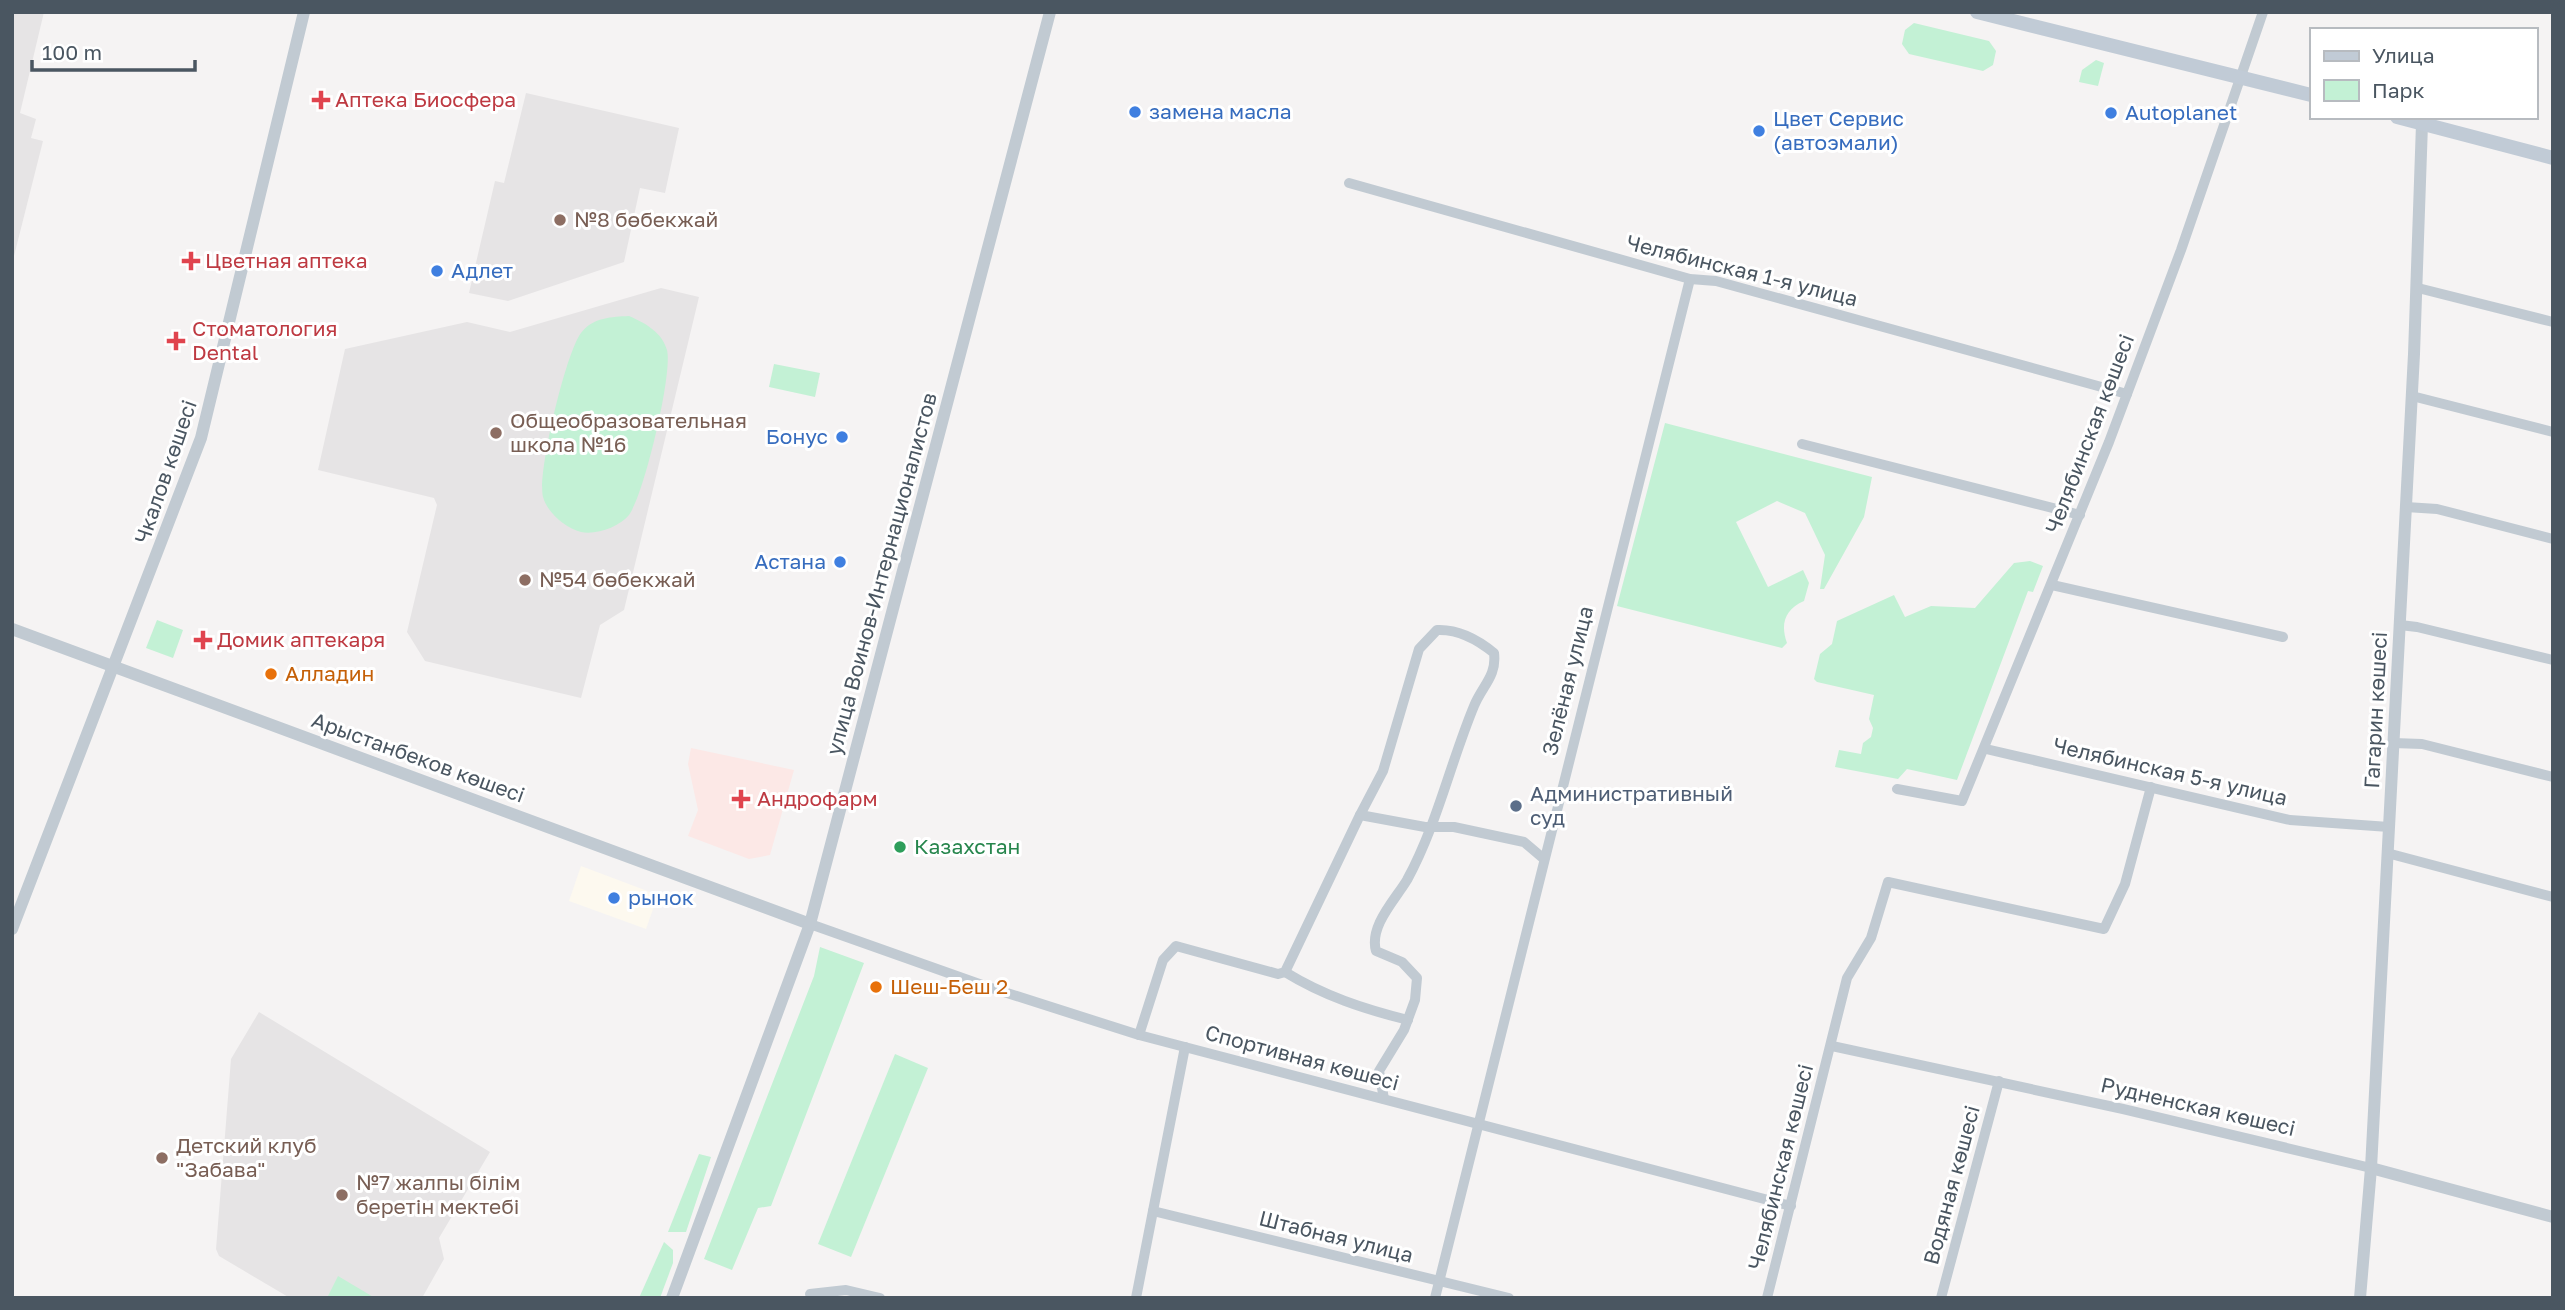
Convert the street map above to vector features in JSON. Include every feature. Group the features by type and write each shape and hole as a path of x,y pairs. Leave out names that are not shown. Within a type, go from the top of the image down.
{"main road":[{"path":"1977,12 2310,95"},
{"path":"2404,119 2553,158"}],"street":[{"name":"Чкалов көшесі","path":"12,929 201,438 304,12"},
{"name":"улица Воинов-Интернационалистов","path":"673,1298 810,924 1050,12"},
{"name":"Челябинская көшесі","path":"1897,789 1962,801 1986,749 2127,394 2263,12"},
{"name":"Гагарин көшесі","path":"2360,1298 2371,1168 2418,288 2422,124"},
{"name":"Челябинская 1-я улица","path":"1349,183 1690,279 1716,281 2127,394"},
{"name":"Зелёная улица","path":"1435,1298 1690,279"},
{"path":"2418,288 2553,322"},
{"path":"2412,396 2553,432"},
{"path":"1802,444 2080,515"},
{"path":"2406,507 2437,509 2553,539"},
{"path":"2052,585 2283,637"},
{"path":"2400,625 2417,626 2553,660"},
{"name":"Арыстанбеков көшесі","path":"12,629 810,924"},
{"path":"1139,1035 1163,960 1176,946 1278,974 1285,972 1383,771 1419,649 1437,631 1451,630 1487,647 1494,653 1496,666 1474,705 1434,825 1406,881 1385,915 1374,944 1376,951 1402,962 1416,978 1415,1000 1408,1020 1379,1071 1384,1099"},
{"path":"2393,743 2422,744 2553,777"},
{"name":"Челябинская 5-я улица","path":"1986,749 2290,820 2389,827"},
{"name":"Челябинская көшесі","path":"1767,1298 1847,978 1871,938 1888,882 2104,929 2125,884 2151,787"},
{"path":"1360,815 1424,827 1434,825 1524,842 1544,859"},
{"path":"2387,853 2553,897"},
{"name":"Спортивная көшесі","path":"810,924 985,986 1139,1035 1791,1206"},
{"path":"1285,972 1310,988 1357,1006 1408,1020"},
{"name":"Рудненская көшесі","path":"1832,1046 1999,1081 2371,1168 2553,1216"},
{"path":"1136,1298 1185,1047"},
{"name":"Водяная көшесі","path":"1941,1298 1999,1081"},
{"name":"Штабная улица","path":"1153,1211 1509,1298"},
{"path":"810,1294 846,1290 880,1298"}],"shaded area":[{"path":"12,12 44,12 20,113 36,119 31,138 43,141 14,256"},
{"name":"№8 бөбекжай","path":"526,93 679,128 665,193 640,188 624,262 508,301 469,293 495,181 504,183"},
{"name":"Общеобразовательная школа №16","path":"661,288 699,297 624,610 600,625 581,698 425,661 407,632 437,505 434,498 318,470 345,349 467,322 510,332"},
{"name":"Андрофарм","path":"691,748 794,770 770,855 749,859 688,836 698,810 688,764"},
{"name":"рынок","path":"581,866 658,895 646,929 569,901"},
{"name":"№7 жалпы білім беретін мектебі","path":"259,1012 490,1152 439,1238 444,1259 422,1298 290,1298 219,1256 216,1249 231,1059"}],"green space":[{"path":"1914,23 1989,41 1996,51 1993,65 1983,71 1909,54 1902,44 1905,30"},
{"path":"2096,60 2104,63 2098,86 2079,82 2082,70"},
{"path":"629,316 657,333 667,350 666,383 656,434 642,484 629,515 607,529 581,532 558,519 543,497 542,484 548,440 568,363 581,333 597,321"},
{"path":"774,364 820,373 815,397 769,387"},
{"path":"1665,423 1872,477 1864,517 1824,589 1820,589 1825,555 1805,513 1777,501 1736,522 1768,587 1803,570 1809,583 1804,601 1788,613 1784,623 1787,643 1782,648 1617,606"},
{"path":"2030,561 2043,566 2033,592 2028,591 1957,780 1907,769 1898,779 1835,767 1839,750 1861,754 1863,743 1871,737 1873,728 1869,719 1874,695 1817,682 1814,679 1820,654 1832,644 1837,621 1894,595 1905,617 1931,606 1975,608 2014,563"},
{"path":"157,620 183,630 173,658 146,648"},
{"path":"820,947 864,963 771,1206 758,1208 732,1270 704,1259 814,976"},
{"path":"895,1054 928,1068 851,1257 818,1244"},
{"path":"699,1154 711,1157 686,1232 668,1232"},
{"path":"664,1242 673,1250 673,1263 660,1298 639,1298"},
{"path":"338,1276 375,1298 327,1298"}],"place":[{"name":"Аптека Биосфера","path":"321,100"},
{"name":"замена масла","path":"1135,112"},
{"name":"Autoplanet","path":"2111,113"},
{"name":"Цвет Сервис (автоэмали)","path":"1759,131"},
{"name":"№8 бөбекжай","path":"560,220"},
{"name":"Цветная аптека","path":"191,261"},
{"name":"Адлет","path":"437,271"},
{"name":"Стоматология Dental","path":"176,341"},
{"name":"Общеобразовательная школа №16","path":"496,433"},
{"name":"Бонус","path":"842,437"},
{"name":"Астана","path":"840,562"},
{"name":"№54 бөбекжай","path":"525,580"},
{"name":"Домик аптекаря","path":"203,640"},
{"name":"Алладин","path":"271,674"},
{"name":"Андрофарм","path":"741,799"},
{"name":"Административный суд","path":"1516,806"},
{"name":"Казахстан","path":"900,847"},
{"name":"рынок","path":"614,898"},
{"name":"Шеш-Беш 2","path":"876,987"},
{"name":"Детский клуб \"Забава\"","path":"162,1158"},
{"name":"№7 жалпы білім беретін мектебі","path":"342,1195"}]}
